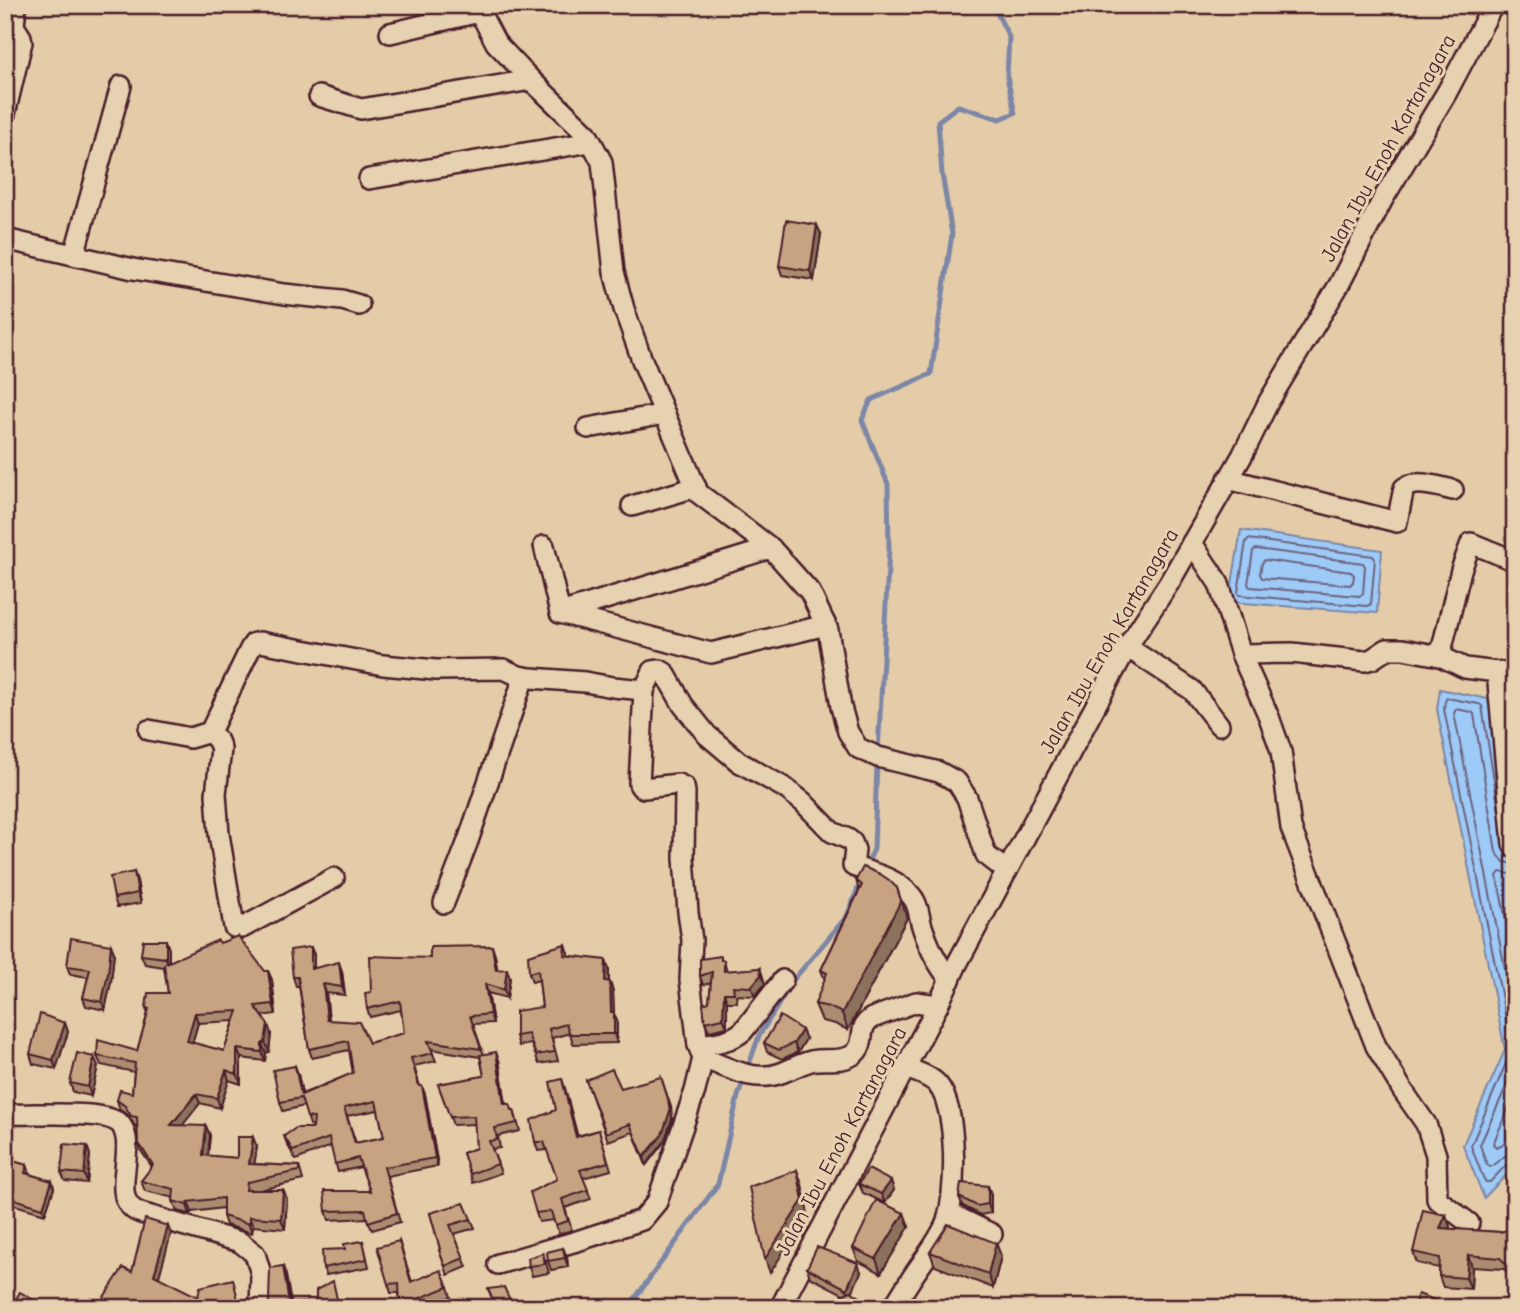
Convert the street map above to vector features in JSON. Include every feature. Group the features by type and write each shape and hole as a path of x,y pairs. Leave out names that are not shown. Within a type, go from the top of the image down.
{"street":[{"path":"5,114 22,42 14,26 16,5"},
{"name":"Jalan Ibu Enoh Kartanagara","path":"780,1308 1007,871 1127,647 1169,583 1242,456 1269,401 1339,285 1383,199 1447,92 1493,5"},
{"path":"390,33 478,9 496,43 587,134 602,162 614,272 624,309 642,360 698,493 771,548 810,592 828,630 841,707 848,732 858,748 867,753 939,772 957,782 967,798 986,855 1007,871"},
{"path":"319,96 361,109 531,80"},
{"path":"74,255 121,86"},
{"path":"369,179 591,142"},
{"path":"5,239 133,269 359,304"},
{"path":"588,428 665,414"},
{"path":"1228,479 1397,522 1404,488 1409,484 1453,490"},
{"path":"632,506 696,487"},
{"path":"1192,543 1219,584 1241,654 1269,717 1281,751 1291,828 1376,1046 1426,1124 1436,1155 1437,1199 1469,1223"},
{"path":"1440,656 1461,570 1471,543 1515,561"},
{"path":"544,546 560,614"},
{"path":"560,614 771,548"},
{"path":"560,614 711,653 826,625"},
{"path":"149,730 190,737 210,732 254,643 260,642 383,665 436,670 504,668 524,677 644,690"},
{"path":"1127,647 1192,690 1219,725"},
{"path":"1241,654 1292,653 1364,661 1387,649 1403,649 1440,656 1465,668 1506,672 1515,848"},
{"path":"498,1264 642,1220 657,1202 695,1091 701,1052 690,980 692,940 684,858 685,792 684,788 678,785 641,788 639,784 644,690 653,671 660,670 665,673 683,705 707,735 739,762 785,788 832,832 852,842 862,870 885,876 903,887 917,903 922,928 936,961 950,980"},
{"path":"444,903 524,677"},
{"path":"210,732 218,741 220,749 216,794 218,823 234,927 242,928 334,878"},
{"path":"701,1052 743,1031 783,981"},
{"path":"701,1052 732,1070 752,1077 779,1074 815,1060 848,1058 857,1052 863,1043 862,1028 872,1017 916,1002 938,1004"},
{"path":"893,1308 945,1225 949,1213 953,1166 953,1136 944,1094 932,1079 906,1068"},
{"path":"5,1114 101,1116 113,1119 121,1125 127,1138 124,1195 131,1208 240,1242 255,1254 261,1274 260,1308"},
{"path":"949,1213 992,1234"}],"water":[{"path":"1241,530 1382,550 1377,613 1229,602"},
{"path":"1440,689 1488,699 1515,869 1515,1166 1484,1198 1463,1145 1505,1050 1437,709"}],"building":[{"path":"786,220 817,225 810,271 779,266"},
{"path":"863,867 889,880 897,888 901,901 842,1013 815,1004 827,973 821,970 862,885 856,880"},
{"path":"134,872 138,893 114,898 110,877"},
{"path":"238,936 265,971 268,971 273,1004 255,1006 268,1024 265,1042 262,1044 262,1052 237,1049 237,1074 226,1070 217,1098 196,1094 171,1125 206,1126 203,1155 237,1158 237,1137 253,1137 249,1164 299,1166 299,1171 247,1182 246,1190 283,1190 281,1219 249,1217 249,1224 223,1216 223,1198 188,1202 187,1205 173,1201 174,1189 141,1181 153,1165 138,1142 137,1117 131,1116 117,1100 120,1090 132,1093 135,1063 97,1056 98,1040 137,1051 149,1009 146,1008 148,993 168,993 164,964 218,940 220,943","holes":["238,1011 224,1051 187,1041 195,1013"]},
{"path":"71,938 111,945 102,1002 83,998 90,969 67,966"},
{"path":"143,940 166,940 166,958 141,955"},
{"path":"565,944 564,955 606,960 605,981 610,982 614,1034 570,1034 566,1024 549,1029 555,1052 536,1055 528,1034 516,1036 516,1011 542,1007 538,970 529,973 528,955"},
{"path":"492,946 496,970 507,969 504,990 485,984 490,1014 470,1016 481,1049 428,1041 433,1053 411,1058 419,1086 422,1086 435,1158 384,1167 397,1213 368,1222 365,1210 326,1211 324,1191 370,1191 358,1158 335,1164 329,1138 293,1151 284,1136 296,1128 313,1128 314,1118 307,1117 301,1098 280,1102 273,1070 295,1066 301,1095 353,1073 348,1041 309,1049 298,977 293,977 290,950 311,947 311,969 339,962 342,987 323,984 327,1020 359,1022 369,1043 404,1033 400,1001 367,1009 365,993 371,992 370,956 430,958 430,947","holes":["376,1101 384,1137 355,1143 344,1108"]},
{"path":"721,956 721,960 724,960 724,971 760,968 761,975 751,987 733,986 734,993 724,993 723,1018 705,1022 703,1004 709,1002 712,972 700,976 700,959"},
{"path":"40,1014 65,1023 53,1060 30,1054"},
{"path":"780,1016 802,1030 794,1043 779,1050 764,1043"},
{"path":"496,1052 504,1104 510,1104 517,1123 495,1128 497,1140 489,1141 498,1164 470,1174 463,1153 476,1148 474,1116 450,1117 438,1084 484,1076 480,1055"},
{"path":"77,1053 94,1057 88,1087 70,1083"},
{"path":"612,1069 621,1088 661,1077 670,1111 662,1135 644,1157 630,1124 606,1133 586,1080"},
{"path":"562,1079 576,1137 599,1130 608,1162 580,1170 588,1190 562,1199 568,1221 555,1225 551,1211 536,1213 530,1192 557,1179 544,1142 535,1142 531,1120 556,1110 550,1082"},
{"path":"64,1144 87,1146 84,1174 61,1172"},
{"path":"5,1159 27,1165 25,1173 52,1181 43,1208 5,1196"},
{"path":"868,1169 891,1181 881,1194 859,1184"},
{"path":"797,1170 803,1200 765,1259 749,1187"},
{"path":"961,1183 988,1186 988,1204 977,1206 959,1197"},
{"path":"876,1200 904,1213 876,1259 853,1248"},
{"path":"464,1203 471,1219 450,1225 464,1258 445,1266 430,1213"},
{"path":"1423,1210 1446,1215 1440,1228 1500,1232 1515,1228 1515,1263 1507,1265 1500,1258 1468,1255 1466,1278 1439,1276 1440,1258 1413,1252"},
{"path":"145,1219 168,1226 154,1275 198,1297 200,1287 233,1279 240,1308 107,1308 100,1303 123,1268 132,1272"},
{"path":"948,1224 996,1243 988,1274 930,1252"},
{"path":"363,1241 367,1259 323,1268 322,1250 345,1249 344,1244"},
{"path":"399,1241 411,1282 441,1270 448,1287 400,1306 399,1283 388,1284 377,1247"},
{"path":"817,1247 858,1263 847,1289 807,1268"},
{"path":"563,1248 565,1258 548,1261 547,1252"},
{"path":"543,1253 545,1264 529,1266 528,1258"},
{"path":"283,1266 289,1303 316,1302 316,1290 333,1281 339,1308 270,1308 270,1268"},
{"path":"504,1287 513,1307 496,1308 488,1289"},
{"path":"851,1291 867,1302 863,1308 833,1308 842,1295"},
{"path":"20,1292 47,1308 11,1308"},
{"path":"1418,1294 1457,1308 1413,1308"},
{"path":"522,1300 548,1304 548,1308 524,1308"}],"waterway":[{"path":"878,753 889,548 888,484 862,420 871,400 931,374 952,234 942,174 938,121 958,106 1000,119 1015,113 1007,77 1009,37 993,5"},
{"path":"866,867 874,849 877,763"},
{"path":"747,1070 759,1036 794,979 847,916 860,883"},
{"path":"628,1308 718,1184 744,1079"}]}
